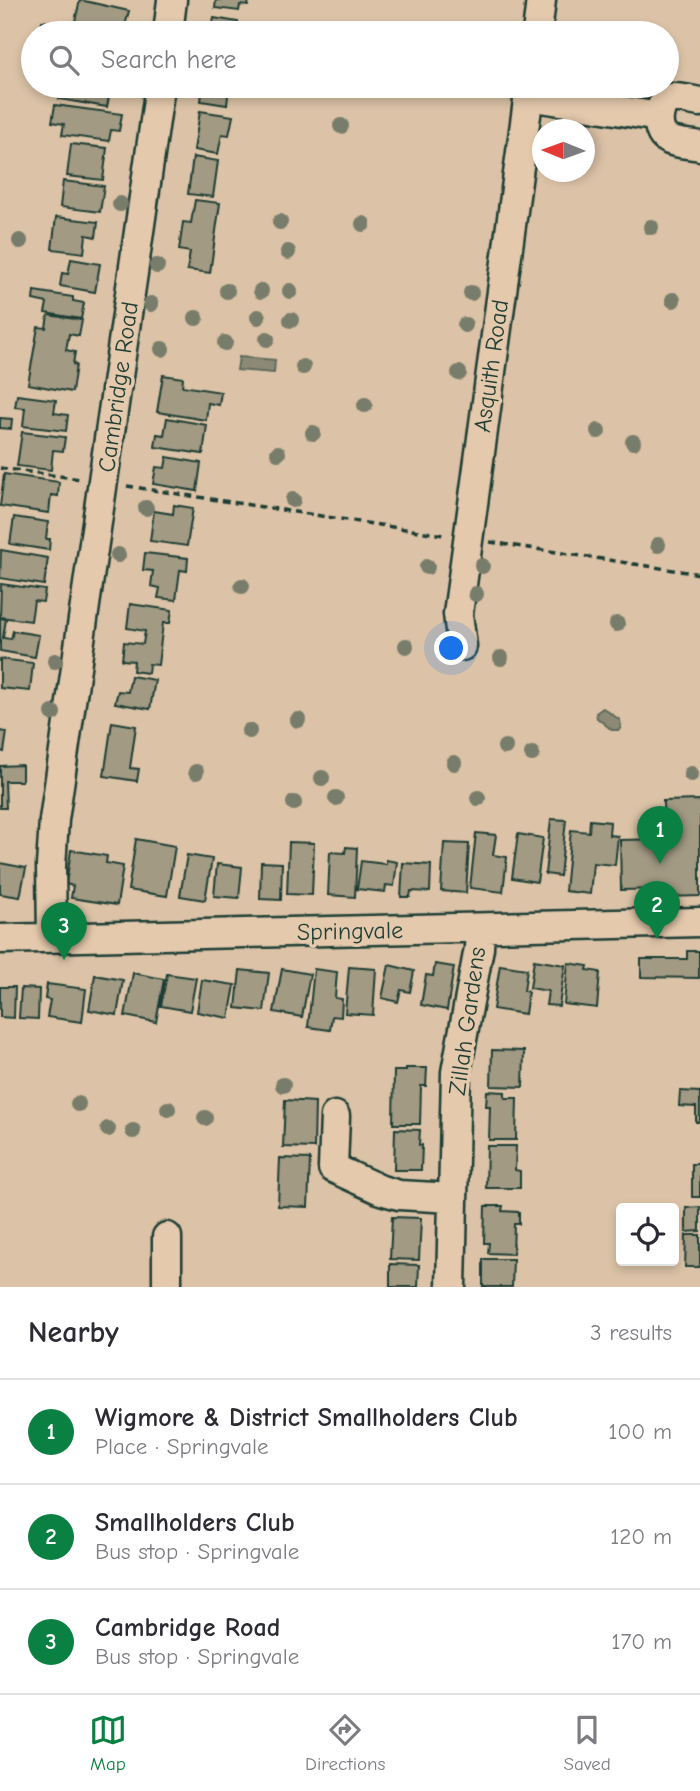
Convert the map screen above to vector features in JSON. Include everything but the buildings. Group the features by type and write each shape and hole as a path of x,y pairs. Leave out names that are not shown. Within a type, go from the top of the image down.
{"street":[{"path":"169,21 172,0"},
{"path":"538,21 541,0"},
{"name":"Cambridge Road","path":"52,937 51,866 54,820 158,98"},
{"name":"Asquith Road","path":"462,646 458,614 467,539 529,98"},
{"path":"565,98 659,117"},
{"path":"700,102 672,98 666,101 659,117 661,133 668,139 700,146"},
{"name":"Springvale","path":"0,939 700,922"},
{"name":"Zillah Gardens","path":"451,1287 456,1072 479,948 480,928"},
{"path":"335,1116 333,1168 381,1190 399,1195 453,1198"},
{"path":"167,1237 167,1287"}],"path":[{"path":"0,468 700,574"}],"shaded area":[{"path":"239,357 275,360 274,373 237,370"},
{"path":"603,708 620,720 619,730 612,730 597,718 596,713"}],"place":[{"name":"Wigmore & District Smallholders Club","path":"660,864"},
{"name":"Smallholders Club","path":"657,939"},
{"name":"Cambridge Road","path":"64,960"}]}
